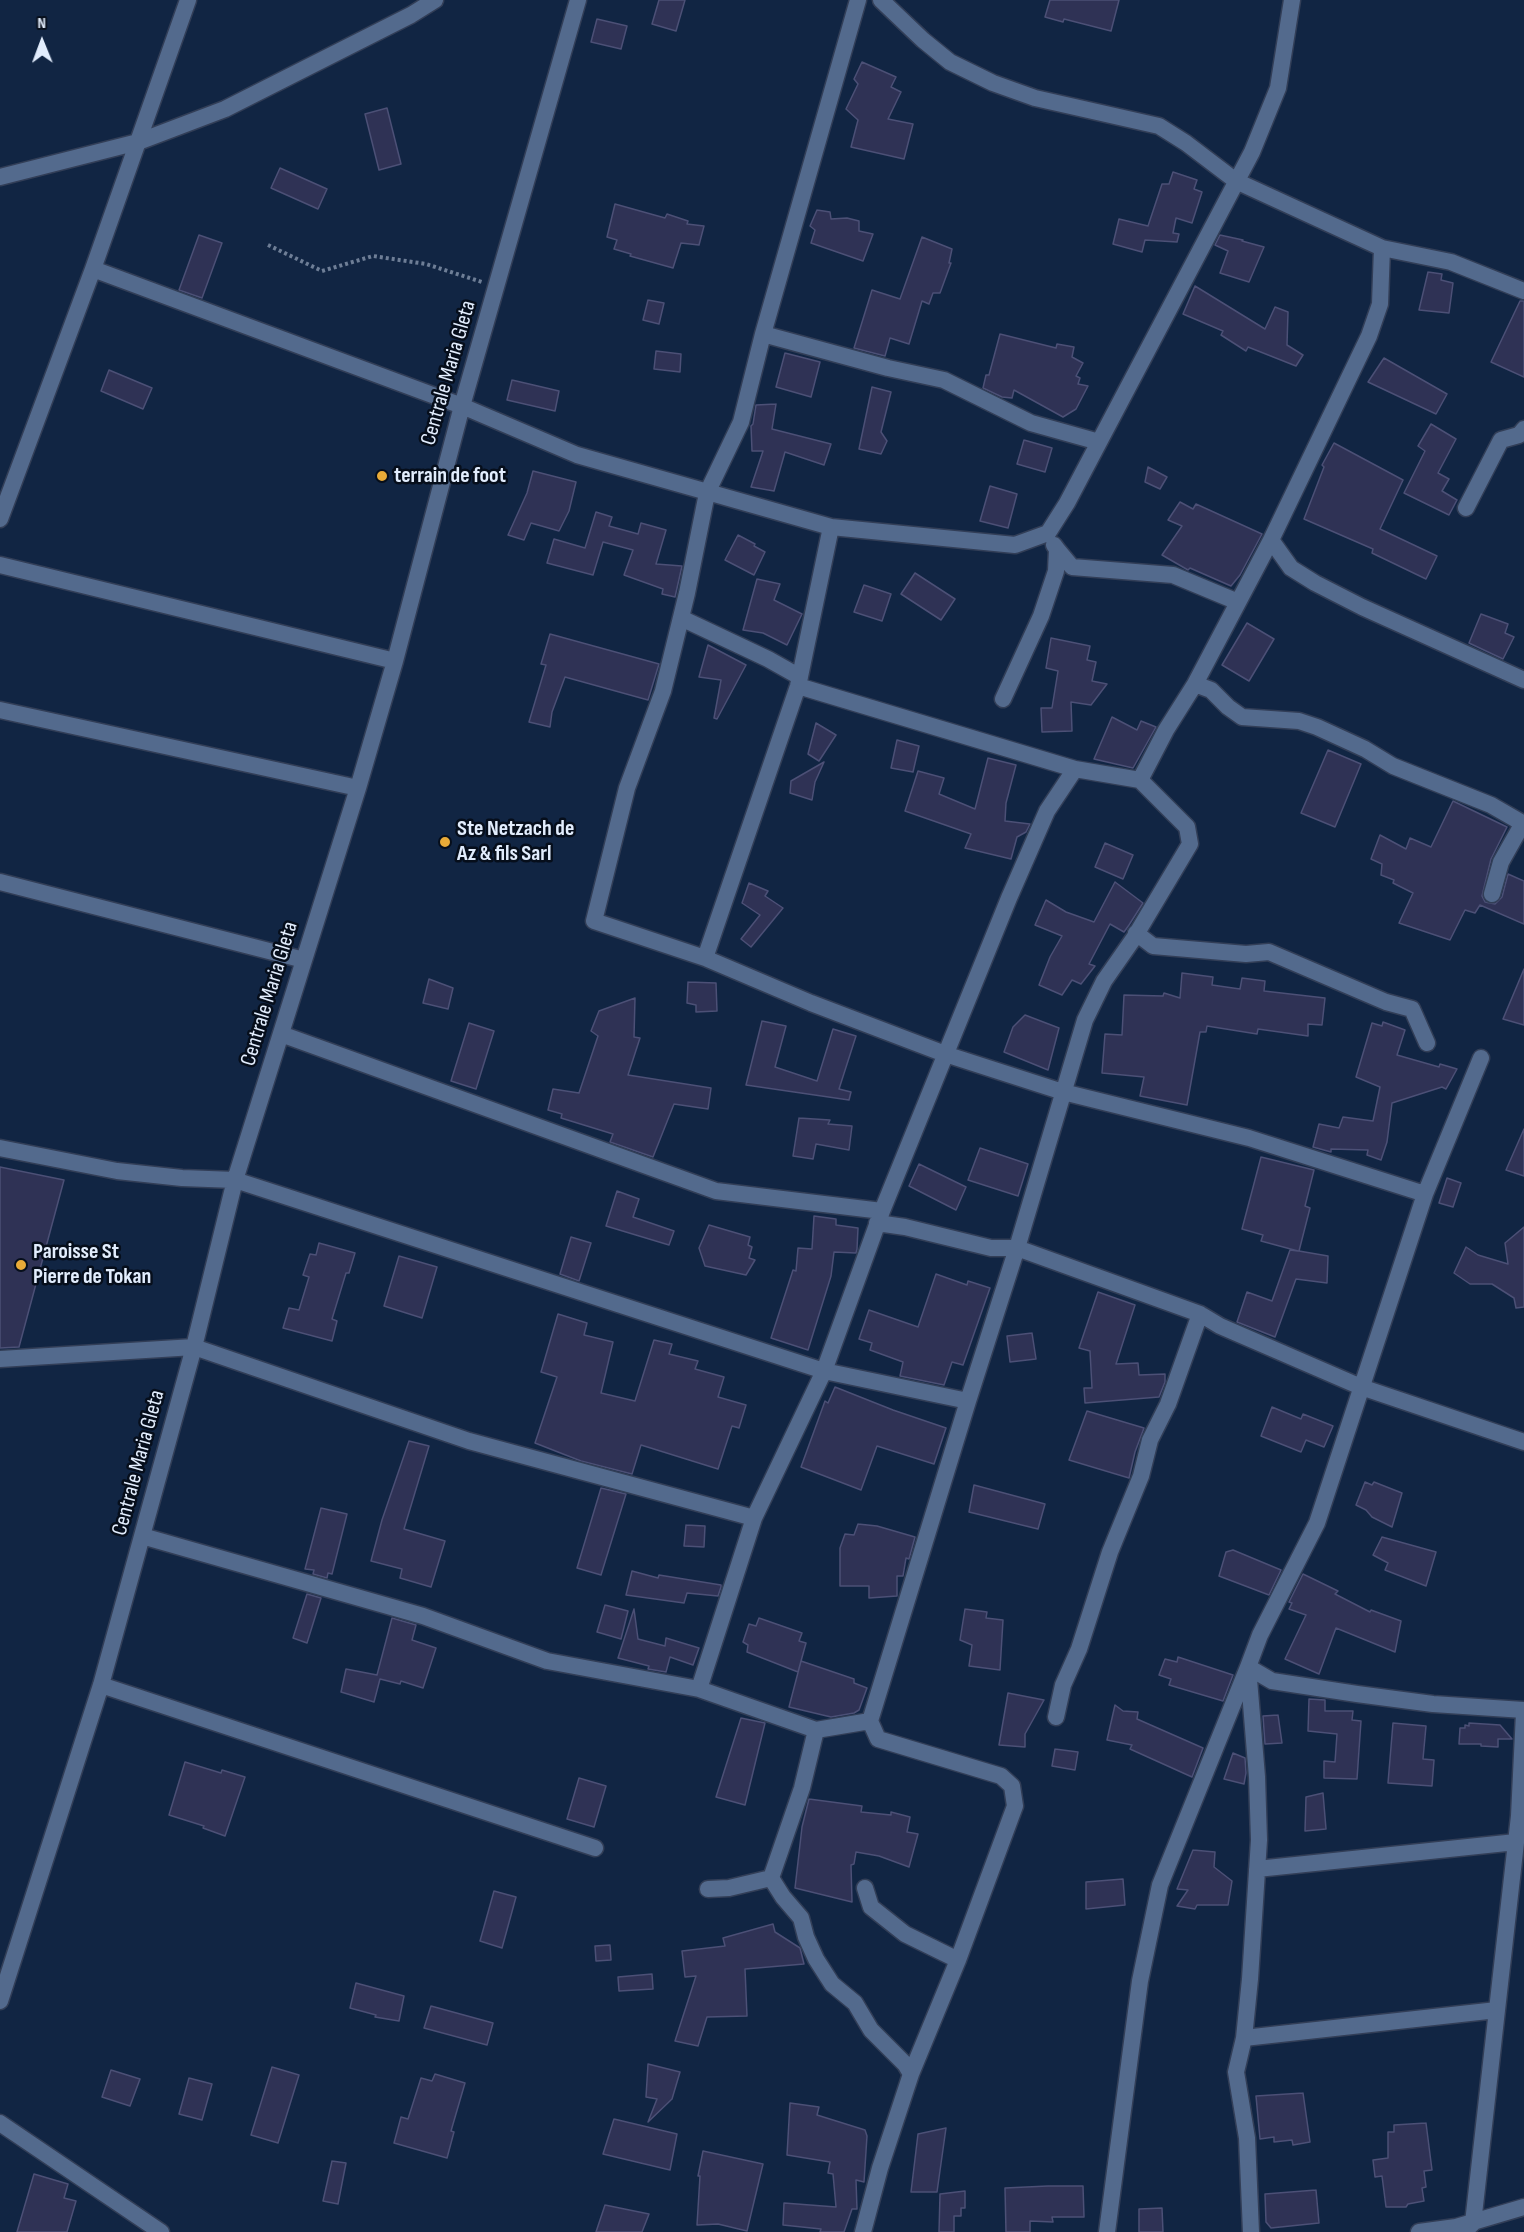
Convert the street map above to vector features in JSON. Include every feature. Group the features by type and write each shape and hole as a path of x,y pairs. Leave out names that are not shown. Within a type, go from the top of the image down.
{"street":[{"path":"0,519 93,269 188,0"},
{"path":"0,177 138,142 225,109 411,15 435,0"},
{"name":"Centrale Maria Gleta","path":"0,2001 102,1685 194,1347 235,1180 358,788 395,661 462,406 578,0"},
{"path":"858,0 763,334 741,422 707,493 663,691 627,788 594,921 705,958 811,1004 945,1054 1064,1092 1249,1138 1425,1194"},
{"path":"881,0 950,62 993,84 1035,98 1159,126 1186,143 1236,181 1383,248 1451,262 1524,291"},
{"path":"93,269 462,406 577,455 831,527 1015,545 1048,533 1099,442 1252,152 1278,88 1292,0"},
{"path":"1140,780 1166,730 1195,684 1270,540 1369,336 1380,304 1383,248"},
{"path":"763,334 888,368 944,380 1030,423 1099,442"},
{"path":"1466,508 1501,440 1519,435 1524,429"},
{"path":"705,958 799,681 831,527"},
{"path":"1048,533 1057,549 1072,567 1173,575 1238,602"},
{"path":"1270,540 1291,568 1315,583 1362,607 1524,680"},
{"path":"1003,699 1041,616 1056,571 1057,549"},
{"path":"0,565 395,661"},
{"path":"681,618 768,659 799,681 1075,769 1140,780 1187,827 1190,844 1104,981 1085,1020 1017,1248 870,1721 878,1739 1001,1776 1012,1786 1015,1806 958,1960 911,2074 880,2168 863,2232"},
{"path":"1195,684 1211,690 1242,717 1299,721 1317,726 1365,749 1393,766 1491,805 1524,824 1501,862 1492,894"},
{"path":"0,710 358,788"},
{"path":"699,1689 754,1518 824,1371 880,1217 945,1054 1047,811 1075,769"},
{"path":"0,882 304,960"},
{"path":"1136,933 1153,946 1246,954 1269,952 1386,1002 1412,1009 1427,1043"},
{"path":"280,1034 716,1191 880,1217 905,1227 991,1248 1017,1248 1200,1314 1220,1326 1361,1387 1524,1442"},
{"path":"1107,2232 1140,1981 1160,1885 1260,1635 1317,1522 1425,1194 1481,1058"},
{"path":"0,1148 117,1171 182,1178 235,1180 824,1371 968,1401"},
{"path":"1056,1718 1064,1685 1079,1649 1110,1552 1141,1476 1150,1440 1168,1404 1200,1314"},
{"path":"0,1359 194,1347 469,1441 754,1518"},
{"path":"142,1536 423,1616 547,1661 699,1689 816,1730 870,1721"},
{"path":"1248,1667 1272,1681 1433,1704 1524,1712 1521,1816 1468,2228"},
{"path":"1248,1667 1257,1777 1259,1840 1250,1979 1244,2038 1236,2072 1247,2138 1251,2232"},
{"path":"102,1685 596,1848"},
{"path":"771,1878 802,1788 816,1730"},
{"path":"1257,1869 1516,1842"},
{"path":"708,1889 729,1888 771,1878"},
{"path":"771,1878 801,1918 813,1952 832,1984 855,2003 871,2030 905,2064 911,2074"},
{"path":"865,1888 871,1907 905,1934 958,1960"},
{"path":"1244,2038 1497,2010"},
{"path":"0,2123 161,2232"},
{"path":"1419,2232 1468,2228 1524,2207"}],"path":[{"path":"268,245 322,271 373,256 426,264 497,286"}],"building":[{"path":"659,0 685,0 676,31 652,24"},
{"path":"1050,0 1119,0 1111,31 1064,19 1063,22 1045,17"},
{"path":"597,19 627,26 621,49 591,42"},
{"path":"862,62 896,77 891,87 901,92 888,119 913,124 904,159 851,147 858,120 846,109 858,84 854,79"},
{"path":"387,108 401,164 379,170 365,114"},
{"path":"280,168 327,189 318,209 271,188"},
{"path":"1173,172 1197,180 1194,189 1202,192 1192,223 1176,218 1173,233 1179,234 1177,242 1145,240 1142,252 1113,244 1119,219 1148,226 1162,184 1169,184"},
{"path":"615,204 665,218 667,214 688,221 687,224 704,226 699,245 681,243 673,268 614,249 617,240 607,237"},
{"path":"817,210 830,212 831,219 847,218 859,221 859,231 873,234 863,261 811,243 815,230 810,226"},
{"path":"199,235 222,243 202,298 179,290"},
{"path":"1220,235 1264,247 1249,282 1220,273 1228,251 1215,245"},
{"path":"922,237 952,249 949,263 951,263 940,293 933,293 929,304 922,301 909,344 890,338 885,356 854,348 872,290 900,299"},
{"path":"1428,272 1442,274 1441,280 1453,283 1449,313 1419,310"},
{"path":"1195,286 1265,329 1275,307 1288,312 1287,345 1303,355 1296,366 1248,347 1246,351 1221,335 1223,331 1183,314"},
{"path":"648,300 664,303 659,324 643,320"},
{"path":"1520,301 1524,301 1524,377 1491,362"},
{"path":"1000,334 1056,348 1057,344 1074,347 1072,357 1083,363 1076,376 1080,378 1078,384 1088,386 1076,409 1063,417 1014,390 1012,398 1002,397 983,388 986,375 989,375"},
{"path":"656,351 681,354 680,372 654,369"},
{"path":"785,353 820,362 811,397 776,387"},
{"path":"1384,358 1447,394 1436,414 1368,382"},
{"path":"109,370 152,388 143,409 101,391"},
{"path":"512,380 559,391 555,411 507,400"},
{"path":"872,387 891,392 881,432 887,441 881,454 859,449"},
{"path":"776,404 772,429 831,444 824,465 785,452 774,491 751,487 763,451 752,451 751,426 756,405"},
{"path":"1431,424 1456,439 1438,473 1449,479 1442,491 1457,500 1449,515 1404,493 1425,451 1418,446"},
{"path":"1024,440 1052,448 1045,472 1017,464"},
{"path":"1334,443 1403,480 1380,529 1437,556 1426,579 1372,553 1373,549 1304,519 1324,467 1322,465"},
{"path":"1148,467 1167,477 1160,489 1145,482"},
{"path":"533,471 576,482 569,511 559,531 531,523 524,540 508,535 527,493"},
{"path":"990,486 1017,494 1008,528 980,521"},
{"path":"1180,502 1193,509 1196,504 1262,534 1240,575 1231,586 1190,568 1188,570 1162,555 1182,526 1168,520"},
{"path":"596,512 612,517 609,526 638,534 641,523 666,530 656,564 682,566 675,597 662,594 663,589 624,575 633,550 603,542 593,575 547,563 554,539 585,548"},
{"path":"738,535 765,552 754,575 725,560"},
{"path":"915,573 955,599 941,620 901,594"},
{"path":"757,579 780,584 774,600 802,614 787,645 763,633 743,630"},
{"path":"864,585 891,594 882,621 854,612"},
{"path":"1481,614 1508,624 1505,633 1514,637 1503,659 1469,643"},
{"path":"1247,623 1274,639 1249,681 1222,665"},
{"path":"550,634 659,664 648,700 565,677 552,712 550,727 529,722 546,665 541,664"},
{"path":"1051,638 1090,646 1087,660 1096,662 1092,681 1107,684 1091,705 1071,702 1072,731 1042,732 1041,708 1052,708 1058,671 1046,668"},
{"path":"708,645 746,665 717,719 714,718 721,680 699,677"},
{"path":"1112,717 1137,730 1141,721 1156,727 1133,768 1094,759"},
{"path":"816,723 836,735 819,761 808,754"},
{"path":"897,740 919,746 913,772 891,768"},
{"path":"1328,750 1361,764 1335,827 1301,813"},
{"path":"988,758 1016,765 1006,803 1005,821 1030,824 1026,832 1017,837 1011,859 965,848 971,834 905,811 918,771 944,778 939,794 975,809"},
{"path":"824,762 815,782 812,800 790,793 791,781"},
{"path":"1453,801 1507,827 1491,859 1482,896 1485,902 1495,904 1502,897 1508,874 1524,881 1524,924 1480,905 1475,913 1465,910 1450,940 1399,923 1413,893 1393,883 1394,880 1381,875 1382,864 1371,859 1380,835 1406,849 1410,838 1431,847"},
{"path":"1105,843 1133,855 1123,879 1095,867"},
{"path":"1115,882 1143,903 1124,932 1110,924 1089,964 1095,966 1081,984 1072,980 1062,995 1039,985 1050,957 1062,936 1035,925 1046,900 1066,912 1094,922"},
{"path":"749,883 768,891 765,896 783,908 751,947 741,939 760,915 742,903"},
{"path":"1524,969 1524,1025 1503,1019"},
{"path":"1182,973 1213,977 1212,985 1240,989 1242,978 1265,981 1264,991 1325,998 1322,1025 1308,1024 1308,1036 1258,1029 1257,1034 1207,1026 1206,1032 1200,1032 1187,1105 1140,1096 1144,1077 1102,1073 1105,1034 1122,1035 1124,995 1163,996 1164,993 1180,998"},
{"path":"429,979 453,988 448,1009 423,1003"},
{"path":"688,982 716,983 717,1011 696,1012 696,1005 687,1003"},
{"path":"635,998 634,1037 640,1038 628,1075 711,1088 708,1109 674,1104 653,1157 610,1142 613,1134 561,1118 562,1114 548,1110 553,1089 579,1093 598,1036 591,1031 599,1011"},
{"path":"1025,1015 1059,1028 1048,1070 1004,1052 1013,1027"},
{"path":"762,1021 786,1026 775,1067 817,1081 833,1029 856,1036 839,1089 851,1092 849,1100 746,1085"},
{"path":"1383,1022 1405,1030 1397,1055 1439,1067 1440,1064 1457,1069 1446,1089 1442,1087 1392,1103 1387,1142 1381,1160 1367,1155 1368,1150 1331,1149 1331,1152 1313,1147 1319,1124 1339,1128 1343,1117 1373,1121 1380,1087 1356,1077 1372,1023 1382,1026"},
{"path":"469,1023 494,1031 476,1089 451,1081"},
{"path":"799,1118 830,1120 828,1124 852,1126 849,1150 816,1144 813,1159 793,1156"},
{"path":"1524,1129 1524,1176 1506,1170"},
{"path":"980,1148 1028,1164 1018,1196 968,1180"},
{"path":"1261,1157 1314,1170 1305,1206 1310,1208 1299,1251 1328,1256 1327,1283 1296,1279 1275,1337 1237,1322 1247,1292 1272,1301 1290,1250 1298,1251 1261,1241 1263,1235 1242,1229"},
{"path":"919,1164 966,1187 956,1210 909,1186"},
{"name":"Paroisse St Pierre de Tokan","path":"0,1167 64,1180 19,1347 0,1348"},
{"path":"1447,1178 1461,1183 1453,1207 1439,1203"},
{"path":"617,1191 639,1199 633,1217 674,1231 669,1245 606,1226"},
{"path":"814,1216 836,1219 836,1225 858,1228 856,1253 834,1252 831,1276 808,1350 771,1338 793,1270 796,1271 798,1248 812,1249"},
{"path":"709,1225 750,1237 748,1245 752,1247 749,1258 755,1260 746,1275 705,1266 699,1248"},
{"path":"1524,1227 1524,1307 1516,1308 1514,1298 1492,1284 1470,1284 1454,1273 1466,1247 1478,1255 1508,1264 1505,1243"},
{"path":"571,1237 591,1243 579,1281 560,1274"},
{"path":"319,1243 355,1253 349,1273 346,1273 332,1319 337,1321 332,1341 283,1328 289,1308 299,1310 309,1277 303,1275 310,1254 316,1255"},
{"path":"399,1256 437,1267 422,1318 384,1306"},
{"path":"936,1274 967,1285 968,1281 990,1288 963,1365 952,1362 944,1385 900,1376 903,1362 870,1350 872,1343 859,1339 869,1310 918,1327"},
{"path":"1098,1292 1135,1305 1116,1364 1138,1363 1139,1375 1165,1374 1165,1382 1159,1397 1085,1403 1084,1388 1092,1388 1090,1351 1079,1348"},
{"path":"558,1314 587,1323 584,1335 613,1342 601,1393 635,1401 654,1340 672,1344 669,1354 698,1361 695,1369 724,1377 718,1397 746,1405 739,1428 732,1426 718,1469 641,1445 632,1474 581,1461 535,1443 557,1377 541,1372"},
{"path":"1032,1333 1036,1359 1010,1362 1007,1336"},
{"path":"835,1387 946,1428 934,1464 877,1446 861,1490 801,1467 825,1401 828,1403"},
{"path":"1272,1407 1301,1419 1303,1414 1333,1426 1324,1447 1306,1440 1301,1452 1261,1436"},
{"path":"1087,1411 1144,1428 1129,1478 1069,1460"},
{"path":"409,1441 429,1446 404,1529 445,1541 431,1587 400,1578 402,1569 371,1561 382,1520"},
{"path":"1365,1482 1372,1485 1374,1482 1402,1493 1392,1527 1372,1517 1366,1510 1356,1505"},
{"path":"974,1485 1045,1504 1038,1529 969,1512"},
{"path":"601,1488 626,1494 601,1575 577,1568"},
{"path":"321,1508 347,1514 332,1574 328,1573 327,1578 313,1574 314,1570 305,1569"},
{"path":"858,1524 877,1526 915,1537 909,1559 906,1558 903,1576 897,1576 897,1596 869,1598 869,1586 840,1586 840,1548 845,1534 854,1535"},
{"path":"686,1525 705,1526 704,1547 684,1546"},
{"path":"1382,1537 1436,1552 1426,1586 1385,1570 1388,1563 1373,1555"},
{"path":"1233,1550 1281,1570 1269,1595 1219,1576 1226,1552"},
{"path":"632,1571 658,1578 659,1575 721,1585 721,1587 718,1596 687,1593 684,1603 626,1595"},
{"path":"1303,1574 1338,1591 1335,1594 1370,1612 1371,1610 1401,1621 1395,1652 1336,1628 1319,1674 1285,1659 1306,1615 1289,1609 1292,1603 1289,1602"},
{"path":"307,1594 321,1598 307,1643 293,1638"},
{"path":"605,1605 628,1611 621,1639 597,1632"},
{"path":"634,1609 638,1639 665,1646 666,1638 699,1648 693,1665 670,1657 666,1672 648,1669 649,1666 618,1658"},
{"path":"965,1609 987,1612 986,1618 1003,1620 1000,1670 969,1666 972,1645 960,1640"},
{"path":"392,1618 416,1625 412,1640 436,1648 423,1688 401,1681 400,1684 380,1679 374,1702 341,1692 346,1669 377,1675"},
{"path":"759,1618 802,1633 799,1641 806,1643 798,1672 747,1652 748,1645 743,1642 749,1624 756,1626"},
{"path":"1178,1657 1233,1675 1223,1701 1169,1685 1171,1679 1159,1675 1165,1659 1177,1662"},
{"path":"801,1661 854,1679 854,1683 867,1688 859,1710 831,1717 789,1707"},
{"path":"1008,1693 1044,1700 1025,1734 1025,1747 999,1745"},
{"path":"1309,1699 1325,1700 1325,1711 1353,1711 1352,1720 1361,1721 1357,1779 1324,1778 1324,1761 1335,1762 1337,1734 1308,1731"},
{"path":"1115,1705 1123,1711 1138,1712 1137,1719 1203,1748 1192,1777 1130,1749 1132,1745 1107,1740"},
{"path":"1278,1715 1282,1743 1265,1744 1263,1716"},
{"path":"741,1718 765,1723 745,1805 716,1797"},
{"path":"1393,1723 1426,1726 1423,1759 1434,1760 1432,1786 1388,1783"},
{"path":"1469,1723 1500,1725 1512,1739 1498,1739 1498,1747 1459,1744 1460,1728 1465,1728 1465,1725 1469,1726"},
{"path":"1055,1749 1078,1752 1075,1770 1052,1766"},
{"path":"1233,1753 1245,1758 1244,1784 1224,1779"},
{"path":"185,1762 221,1773 222,1770 245,1777 225,1836 203,1828 204,1826 169,1815"},
{"path":"579,1778 606,1786 594,1827 567,1819"},
{"path":"1323,1793 1326,1829 1305,1831 1306,1797"},
{"path":"809,1799 862,1806 861,1812 891,1815 891,1812 910,1817 907,1832 918,1834 909,1867 879,1856 856,1852 854,1864 851,1865 852,1902 795,1888 802,1827"},
{"path":"1193,1850 1215,1852 1214,1867 1232,1881 1228,1905 1197,1905 1195,1909 1177,1906 1188,1890 1177,1889"},
{"path":"1123,1879 1125,1905 1086,1909 1086,1882"},
{"path":"494,1891 516,1897 502,1948 480,1941"},
{"path":"773,1924 775,1932 800,1948 804,1964 745,1969 747,2016 707,2017 698,2046 675,2041 696,1976 685,1977 682,1951 725,1946 723,1938"},
{"path":"610,1945 611,1960 596,1961 595,1946"},
{"path":"652,1974 653,1989 619,1991 618,1977"},
{"path":"356,1983 404,1996 399,2021 375,2017 376,2015 350,2008"},
{"path":"431,2006 493,2023 487,2045 424,2028"},
{"path":"648,2064 680,2072 672,2099 648,2122 657,2099 646,2097"},
{"path":"272,2067 299,2075 278,2143 251,2135"},
{"path":"111,2070 140,2079 130,2106 102,2097"},
{"path":"435,2074 465,2083 451,2131 454,2132 447,2158 394,2143 401,2117 408,2119 421,2078 432,2081"},
{"path":"189,2078 212,2084 202,2120 179,2114"},
{"path":"1303,2093 1310,2142 1293,2145 1292,2140 1274,2142 1274,2137 1260,2139 1256,2096"},
{"path":"790,2103 819,2107 817,2115 865,2130 867,2136 864,2182 856,2180 857,2209 852,2209 844,2232 820,2232 821,2229 783,2225 784,2203 836,2207 833,2174 828,2173 830,2162 787,2155"},
{"path":"614,2119 677,2134 670,2170 603,2154"},
{"path":"1426,2123 1432,2170 1424,2171 1426,2187 1422,2188 1424,2201 1408,2204 1406,2207 1386,2207 1382,2176 1375,2177 1373,2160 1388,2158 1388,2132 1394,2132 1394,2125"},
{"path":"946,2128 937,2192 911,2192 918,2134"},
{"path":"703,2151 763,2164 747,2231 718,2224 697,2225 700,2176 698,2176"},
{"path":"332,2161 346,2163 338,2204 323,2201"},
{"path":"34,2174 68,2184 64,2198 76,2201 67,2232 17,2232"},
{"path":"1083,2186 1084,2217 1052,2217 1053,2222 1030,2221 1030,2232 1006,2232 1005,2188"},
{"path":"1316,2190 1319,2223 1271,2228 1266,2222 1265,2194"},
{"path":"965,2191 965,2208 961,2208 961,2216 954,2216 954,2232 939,2232 940,2194"},
{"path":"605,2205 649,2214 642,2232 596,2232"},
{"path":"1162,2208 1163,2232 1139,2232 1139,2209"}],"place":[{"name":"terrain de foot","path":"382,476"},
{"name":"Ste Netzach de Az & fils Sarl","path":"445,842"},
{"name":"Paroisse St Pierre de Tokan","path":"21,1265"}]}
